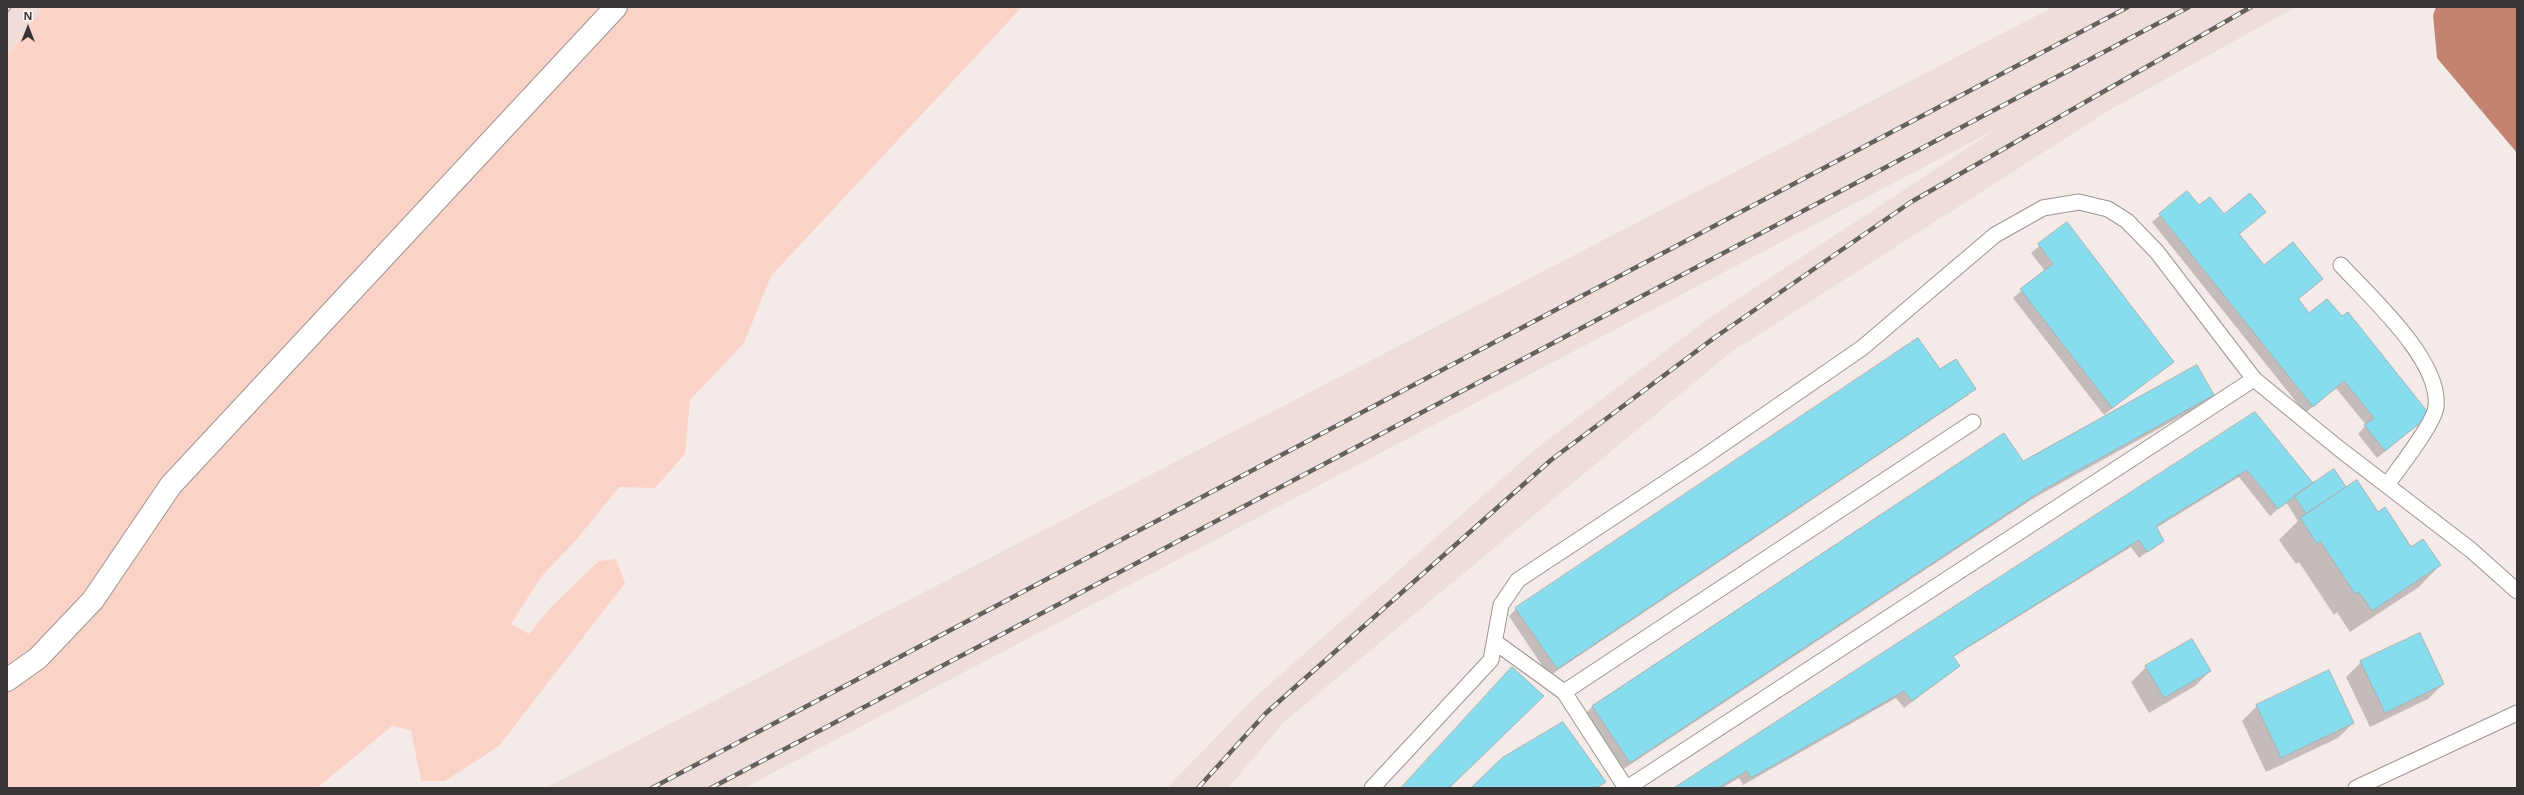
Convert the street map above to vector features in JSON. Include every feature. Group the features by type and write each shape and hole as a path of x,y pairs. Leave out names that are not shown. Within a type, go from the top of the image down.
{"street":[{"path":"7,680 38,658 93,600 170,485 616,7"}],"lane":[{"path":"1372,788 1491,660 1501,604 1518,580 1701,459 1862,348 1995,235 2043,208 2080,202 2108,209 2127,221 2157,252 2254,379 2471,550 2517,591"},
{"path":"2341,265 2413,344 2432,381 2436,408 2423,432 2387,485"},
{"path":"1495,642 1564,692 1626,788 2254,379"},
{"path":"1564,692 1973,422"},
{"path":"2356,788 2517,713"}],"shaded area":[{"path":"7,7 43,7 7,55"},
{"path":"43,7 1022,7 771,276 744,343 690,400 685,454 655,488 619,487 577,539 541,577 511,624 529,634 551,607 599,561 616,559 625,583 499,746 445,781 421,781 411,730 392,726 317,788 7,788 7,56"},
{"path":"2053,7 2296,7 2108,111 1730,353 1284,722 1228,788 1167,788 1252,700 1538,447 1712,316 1998,128 744,788 546,788"},
{"path":"2436,7 2517,7 2517,153 2437,58 2433,15"}],"building":[{"path":"2187,191 2199,205 2210,197 2224,214 2250,193 2266,212 2239,234 2264,265 2293,242 2323,279 2298,299 2309,313 2327,299 2342,316 2348,312 2430,415 2385,451 2364,425 2374,418 2344,381 2313,407 2159,214"},
{"path":"2067,222 2174,362 2112,408 2020,289 2053,264 2038,244"},
{"path":"1918,338 1940,369 1956,359 1976,389 1557,669 1515,608"},
{"path":"2197,365 2214,395 2043,490 1630,763 1592,706 2004,433 2023,461"},
{"path":"2255,412 2313,483 2278,509 2247,470 2156,526 2164,541 2147,552 2139,540 1953,656 1960,666 1912,701 1904,691 1751,778 1747,771 1718,788 1674,788"},
{"path":"2334,469 2346,487 2306,514 2294,496"},
{"path":"2357,480 2378,512 2385,507 2411,547 2423,539 2441,565 2372,611 2359,592 2355,594 2320,541 2317,544 2300,518"},
{"path":"2420,633 2444,684 2385,713 2360,661"},
{"path":"2192,639 2211,671 2164,698 2145,666"},
{"path":"1512,667 1544,696 1449,788 1401,788"},
{"path":"2329,670 2354,723 2281,758 2256,705"},
{"path":"1563,722 1606,782 1597,788 1471,788 1502,758"}],"railway":[{"path":"652,788 2128,7"},
{"path":"711,788 2189,7"},
{"path":"1198,788 1266,713 1551,460 1714,338 1911,202 2251,7"}]}
